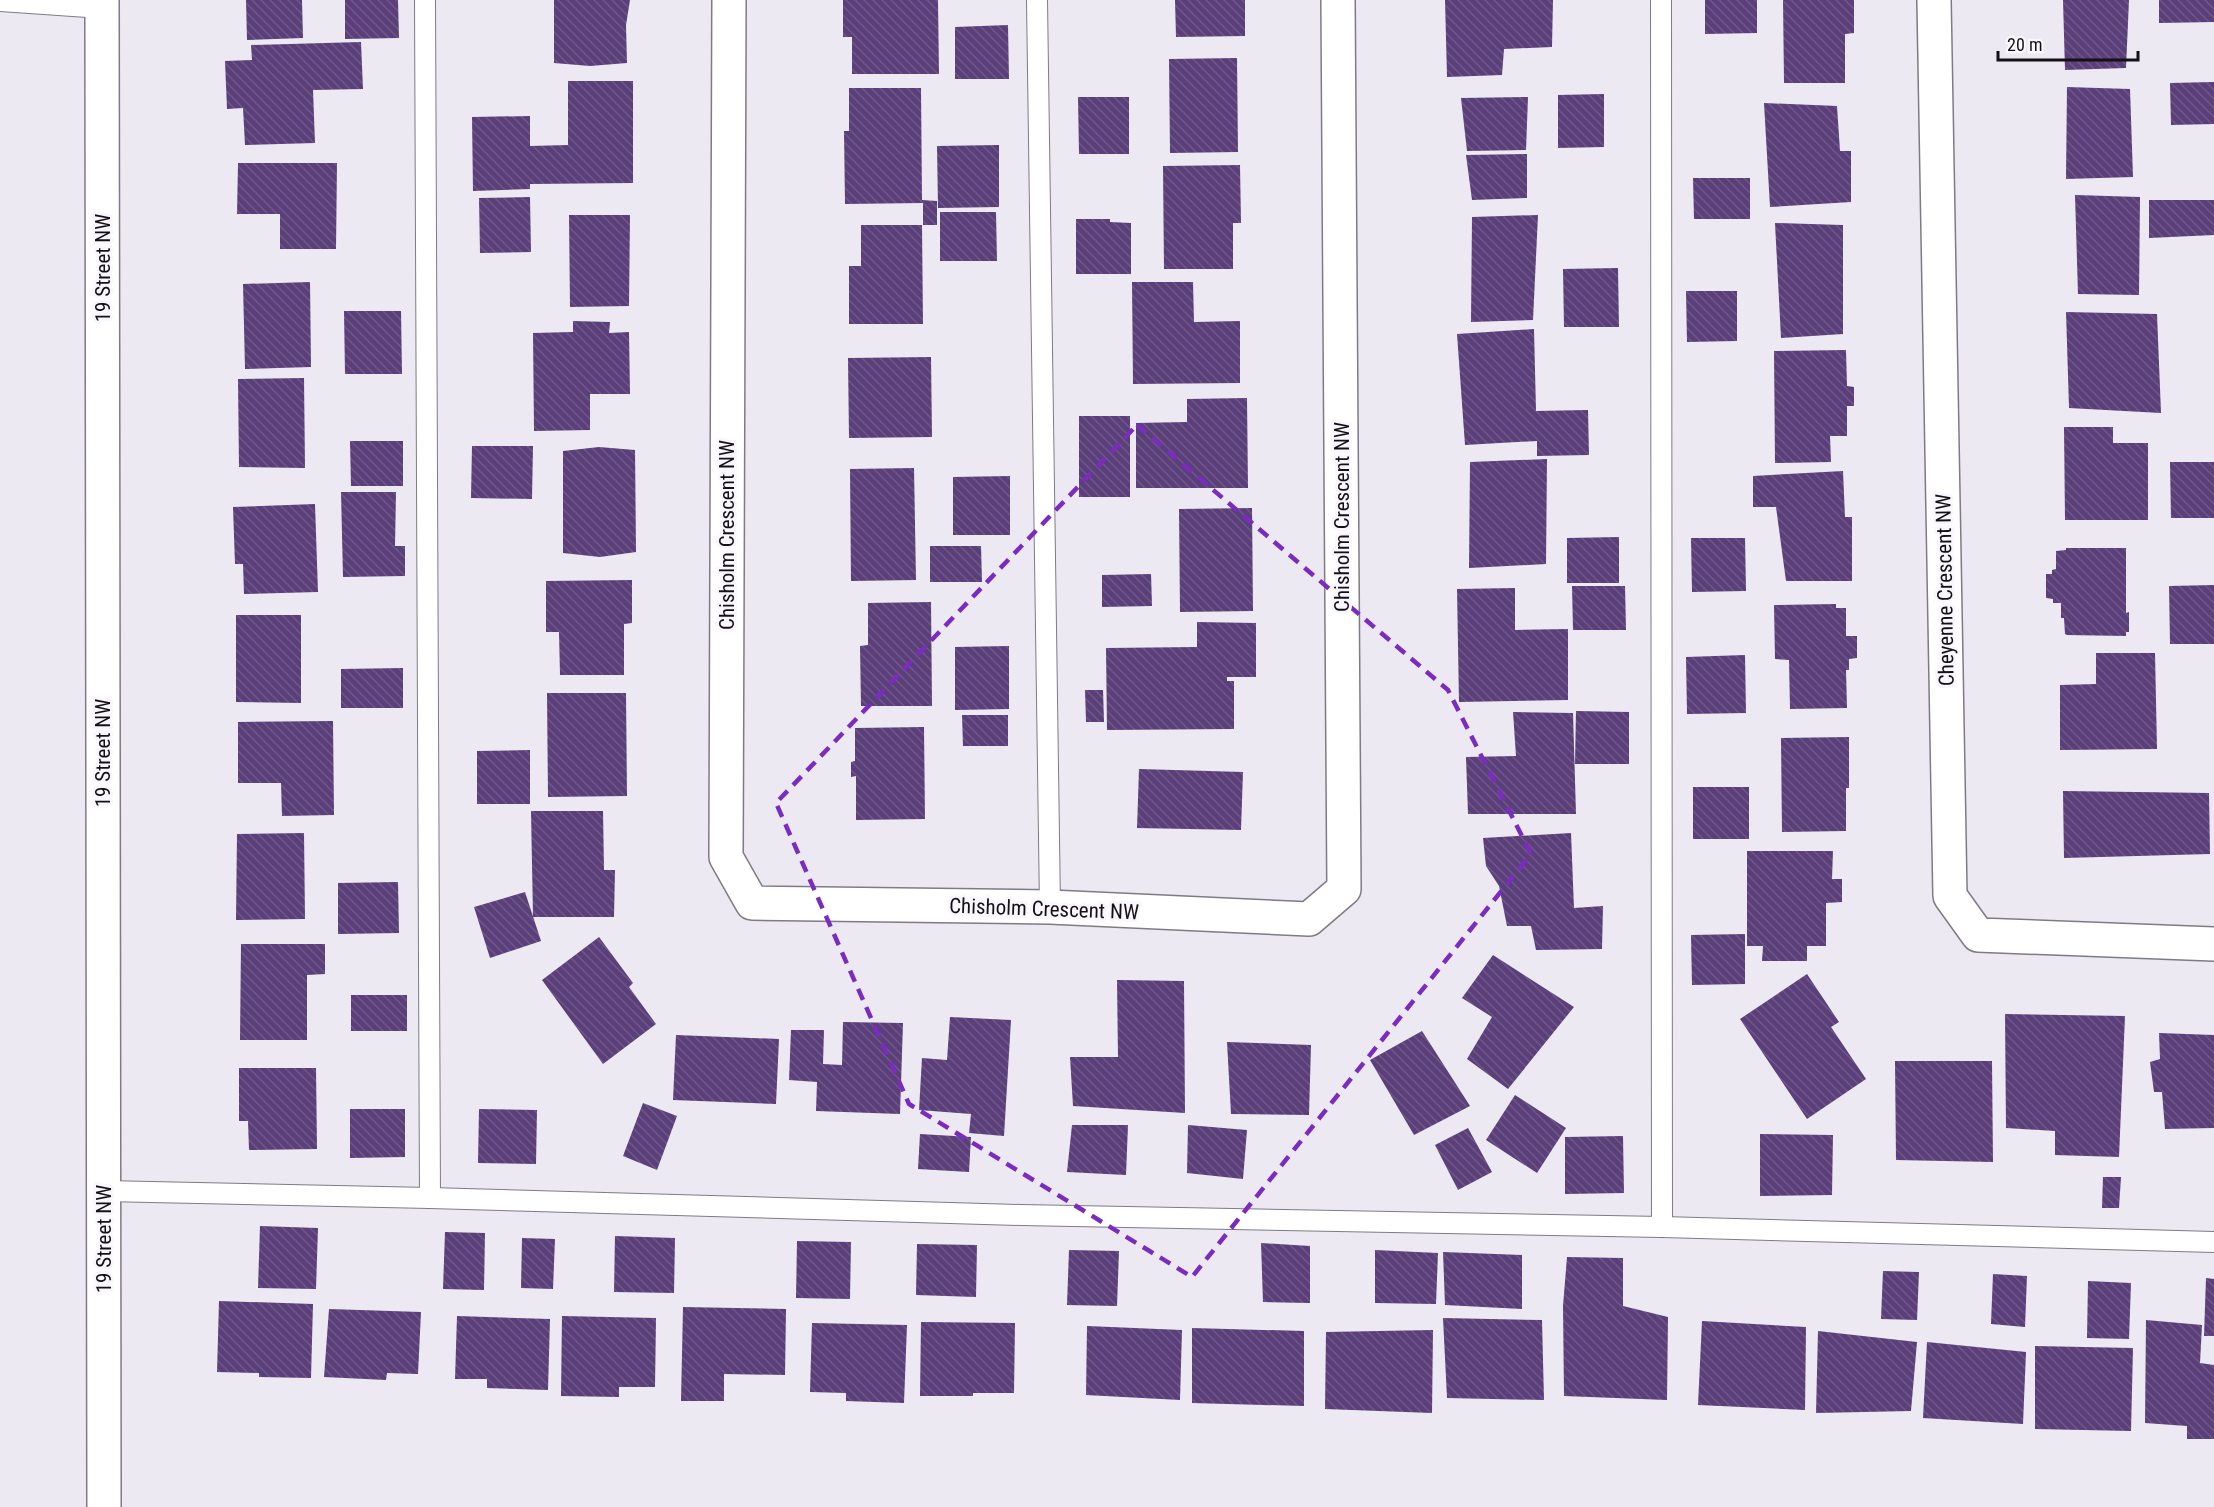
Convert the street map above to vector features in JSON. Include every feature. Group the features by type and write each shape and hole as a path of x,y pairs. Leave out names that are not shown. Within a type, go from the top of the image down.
{"street":[{"name":"Chisholm Crescent NW","path":"729,0 726,857 752,903 1050,907 1309,919 1344,889 1338,0"},
{"name":"Cheyenne Crescent NW","path":"1934,0 1950,896 1978,935 2214,944"},
{"name":"19 Street NW","path":"102,4 104,1507"}],"lane":[{"path":"425,0 430,1198"},
{"path":"1037,0 1050,907"},
{"path":"1661,0 1662,1227"},
{"path":"0,1 102,4"},
{"path":"104,1191 1021,1215 1662,1227 2214,1242"}],"highlighted area":[{"path":"1137,425 1448,690 1531,854 1192,1277 909,1104 776,803"}],"building":[{"path":"246,0 302,0 303,38 247,40"},
{"path":"345,0 398,0 399,38 345,39"},
{"path":"554,0 630,0 626,25 627,63 590,66 554,63"},
{"path":"843,0 938,0 939,74 852,74 852,37 843,37"},
{"path":"1175,0 1245,0 1245,36 1176,37"},
{"path":"1445,0 1553,0 1552,47 1504,49 1502,75 1447,77"},
{"path":"1705,0 1757,0 1757,33 1705,34"},
{"path":"1783,0 1854,0 1854,33 1845,34 1845,83 1784,83"},
{"path":"2063,0 2129,0 2126,68 2065,70"},
{"path":"2159,0 2214,0 2214,22 2159,23"},
{"path":"1008,25 1009,79 955,79 955,27"},
{"path":"361,42 363,89 313,90 315,143 245,145 243,108 227,109 225,61 252,60 251,45"},
{"path":"1237,58 1238,152 1170,153 1169,59"},
{"path":"568,81 633,81 633,183 530,184 530,189 473,191 472,117 530,116 530,146 568,145"},
{"path":"2214,82 2214,124 2171,125 2170,83"},
{"path":"2067,87 2130,89 2133,177 2066,179"},
{"path":"849,88 921,88 922,200 937,201 937,225 923,225 923,203 845,204 844,131 849,131"},
{"path":"1604,94 1604,147 1558,148 1558,95"},
{"path":"1078,97 1129,97 1129,154 1079,154"},
{"path":"1528,97 1526,150 1467,151 1461,98"},
{"path":"1764,103 1837,106 1840,151 1851,151 1851,202 1770,207"},
{"path":"999,145 999,207 938,208 937,146"},
{"path":"1527,154 1527,198 1472,200 1466,155"},
{"path":"238,163 337,163 336,249 280,249 280,214 237,214"},
{"path":"1240,165 1241,223 1233,223 1233,269 1164,269 1163,166"},
{"path":"1693,178 1750,178 1750,219 1694,219"},
{"path":"2075,195 2140,197 2139,295 2078,294"},
{"path":"530,197 531,252 480,253 479,198"},
{"path":"2149,200 2214,200 2214,235 2149,238"},
{"path":"940,212 996,212 997,261 940,261"},
{"path":"569,215 630,215 629,306 570,307"},
{"path":"1538,215 1533,320 1471,322 1472,217"},
{"path":"1076,219 1110,219 1110,222 1131,223 1131,274 1076,274"},
{"path":"1775,223 1843,225 1843,334 1781,338"},
{"path":"861,225 922,225 923,324 849,324 849,266 861,266"},
{"path":"1618,268 1619,327 1564,327 1563,269"},
{"path":"310,282 311,367 245,369 243,284"},
{"path":"1132,282 1193,282 1194,322 1240,321 1240,383 1133,384"},
{"path":"1686,291 1737,291 1737,341 1687,342"},
{"path":"344,311 401,311 402,374 345,374"},
{"path":"2066,312 2157,314 2161,413 2069,408"},
{"path":"573,321 610,322 609,333 629,332 630,394 590,394 590,430 534,431 533,333 573,332"},
{"path":"1534,329 1536,411 1588,410 1589,455 1537,456 1537,441 1465,445 1457,334"},
{"path":"1846,350 1847,386 1854,387 1854,406 1847,406 1847,436 1830,436 1831,462 1775,463 1774,351"},
{"path":"931,357 932,437 849,438 848,358"},
{"path":"304,378 305,468 239,467 238,379"},
{"path":"1247,398 1248,488 1136,488 1136,423 1187,422 1187,399"},
{"path":"1079,416 1130,416 1130,497 1079,497"},
{"path":"2064,427 2113,427 2113,443 2148,443 2148,520 2065,520"},
{"path":"350,441 403,441 403,486 351,486"},
{"path":"472,446 533,446 532,499 471,498"},
{"path":"599,447 635,450 636,552 600,557 563,553 563,451"},
{"path":"1547,459 1546,564 1469,568 1470,462"},
{"path":"2170,462 2214,462 2214,518 2171,518"},
{"path":"914,468 916,580 851,581 850,469"},
{"path":"1843,471 1845,517 1852,517 1852,581 1786,581 1776,507 1753,507 1753,476"},
{"path":"1010,476 1010,535 953,535 953,477"},
{"path":"341,492 396,492 395,546 405,546 405,576 343,577"},
{"path":"315,504 318,592 244,594 243,564 235,564 233,507"},
{"path":"1252,508 1253,611 1180,612 1179,509"},
{"path":"1619,537 1619,583 1567,583 1567,538"},
{"path":"1691,538 1745,538 1746,591 1692,592"},
{"path":"930,546 981,546 982,582 930,582"},
{"path":"2066,548 2126,548 2126,613 2129,612 2129,632 2126,632 2126,636 2065,634 2064,618 2061,618 2061,603 2053,603 2053,599 2046,598 2046,574 2052,574 2052,570 2056,569 2056,551 2066,550"},
{"path":"1151,574 1152,606 1102,607 1102,575"},
{"path":"632,580 632,623 624,624 624,675 560,675 559,632 546,632 546,581"},
{"path":"2214,585 2214,644 2170,644 2169,586"},
{"path":"1572,586 1625,586 1626,630 1573,630"},
{"path":"1515,588 1515,630 1568,629 1568,700 1459,702 1457,589"},
{"path":"931,602 932,706 861,706 860,646 868,645 868,603"},
{"path":"1836,604 1836,608 1846,608 1846,636 1857,636 1857,658 1849,659 1849,670 1846,670 1847,708 1790,709 1789,660 1775,659 1774,605"},
{"path":"236,615 301,615 301,703 236,702"},
{"path":"1197,622 1256,623 1256,677 1227,677 1227,681 1234,681 1234,729 1107,730 1106,648 1197,647"},
{"path":"1009,646 1009,709 955,710 955,647"},
{"path":"2096,653 2155,653 2157,749 2060,750 2060,685 2096,684"},
{"path":"1745,655 1746,713 1687,714 1686,657"},
{"path":"403,668 403,708 341,708 341,669"},
{"path":"1085,690 1103,690 1104,722 1086,722"},
{"path":"547,693 626,693 627,796 548,797"},
{"path":"1576,711 1629,712 1629,764 1575,764"},
{"path":"1513,712 1573,713 1576,814 1468,814 1466,757 1516,756"},
{"path":"962,715 1008,715 1008,746 963,746"},
{"path":"333,721 334,815 282,816 281,783 238,783 238,722"},
{"path":"924,727 925,819 856,820 856,776 851,777 851,762 855,761 855,728"},
{"path":"1849,737 1846,831 1782,832 1781,738"},
{"path":"530,750 530,804 477,804 477,751"},
{"path":"1139,769 1243,772 1241,830 1137,828"},
{"path":"1693,787 1749,787 1749,839 1693,839"},
{"path":"2063,791 2209,793 2210,854 2064,858"},
{"path":"531,811 603,811 604,870 615,870 614,917 533,917"},
{"path":"304,833 305,919 236,920 237,834"},
{"path":"1571,833 1574,908 1603,906 1602,949 1536,950 1531,926 1507,926 1499,886 1486,866 1483,838"},
{"path":"1747,851 1833,851 1832,879 1842,879 1842,902 1826,903 1826,946 1807,946 1807,961 1762,961 1763,946 1747,946"},
{"path":"398,882 399,933 338,934 338,883"},
{"path":"525,892 541,941 490,958 474,907"},
{"path":"1745,934 1745,984 1692,985 1691,935"},
{"path":"599,937 633,983 629,987 656,1024 603,1064 542,980"},
{"path":"241,944 325,944 325,974 307,975 307,1040 240,1040"},
{"path":"1493,955 1574,1007 1508,1089 1467,1059 1492,1017 1462,998"},
{"path":"1807,974 1839,1022 1831,1027 1866,1079 1807,1119 1740,1019"},
{"path":"1117,980 1184,981 1185,1113 1073,1106 1070,1057 1118,1057"},
{"path":"351,995 407,995 407,1031 351,1031"},
{"path":"2005,1014 2125,1016 2119,1157 2055,1155 2055,1131 2006,1128"},
{"path":"950,1017 1011,1020 1004,1136 969,1133 971,1114 919,1110 922,1058 947,1060"},
{"path":"843,1022 903,1023 900,1114 816,1111 817,1082 789,1080 791,1030 824,1030 823,1064 842,1065"},
{"path":"1422,1031 1470,1106 1414,1135 1370,1060"},
{"path":"2159,1033 2214,1035 2214,1128 2165,1129 2162,1092 2154,1092 2150,1062 2160,1059"},
{"path":"676,1035 779,1039 776,1104 673,1100"},
{"path":"1227,1042 1311,1045 1309,1115 1231,1114"},
{"path":"1895,1061 1992,1061 1993,1162 1896,1160"},
{"path":"239,1068 316,1068 317,1149 249,1150 248,1121 239,1121"},
{"path":"1515,1095 1566,1128 1537,1173 1486,1140"},
{"path":"643,1103 677,1116 657,1170 623,1156"},
{"path":"350,1109 405,1109 405,1157 350,1158"},
{"path":"479,1109 537,1110 536,1164 478,1163"},
{"path":"1072,1125 1128,1125 1126,1175 1067,1172"},
{"path":"1188,1125 1247,1130 1243,1179 1187,1173"},
{"path":"1468,1128 1492,1172 1458,1190 1435,1145"},
{"path":"920,1134 971,1137 969,1172 918,1169"},
{"path":"1760,1134 1833,1135 1832,1195 1760,1196"},
{"path":"1623,1136 1624,1193 1565,1194 1565,1137"},
{"path":"2103,1177 2121,1177 2119,1208 2102,1208"},
{"path":"260,1226 318,1228 316,1289 258,1288"},
{"path":"445,1232 485,1233 484,1290 443,1289"},
{"path":"615,1236 675,1238 674,1293 614,1292"},
{"path":"522,1238 555,1239 553,1289 521,1288"},
{"path":"797,1241 851,1242 850,1299 796,1298"},
{"path":"1261,1243 1310,1246 1310,1303 1263,1302"},
{"path":"917,1244 977,1245 976,1297 916,1295"},
{"path":"1069,1250 1119,1251 1117,1306 1067,1305"},
{"path":"1375,1250 1438,1253 1436,1304 1375,1303"},
{"path":"1443,1252 1522,1255 1522,1309 1445,1305"},
{"path":"1567,1257 1623,1258 1623,1306 1668,1317 1667,1400 1564,1396 1563,1306"},
{"path":"1883,1271 1919,1272 1917,1320 1881,1319"},
{"path":"1993,1274 2027,1276 2025,1327 1991,1324"},
{"path":"2206,1278 2214,1279 2214,1336 2204,1336"},
{"path":"2088,1281 2131,1283 2129,1339 2087,1338"},
{"path":"219,1301 313,1304 311,1378 259,1377 259,1373 217,1372"},
{"path":"683,1307 786,1309 785,1375 724,1374 724,1401 681,1401"},
{"path":"329,1309 421,1312 418,1374 387,1373 386,1380 324,1377"},
{"path":"457,1316 550,1319 548,1390 487,1388 487,1379 455,1379"},
{"path":"562,1316 656,1318 655,1387 619,1387 619,1397 561,1396"},
{"path":"1443,1318 1542,1320 1544,1400 1447,1398"},
{"path":"2146,1320 2202,1325 2200,1363 2214,1365 2214,1439 2187,1439 2187,1426 2145,1423"},
{"path":"1702,1321 1806,1327 1805,1410 1698,1405"},
{"path":"921,1322 1015,1323 1014,1393 920,1396"},
{"path":"812,1323 907,1325 904,1403 846,1401 846,1393 810,1392"},
{"path":"1087,1326 1182,1330 1180,1400 1086,1395"},
{"path":"1192,1328 1304,1331 1304,1406 1192,1403"},
{"path":"1433,1330 1432,1413 1325,1409 1326,1332"},
{"path":"1818,1331 1917,1342 1911,1411 1816,1413"},
{"path":"1927,1342 2026,1352 2023,1424 1923,1418"},
{"path":"2035,1346 2133,1348 2131,1431 2035,1429"}]}
